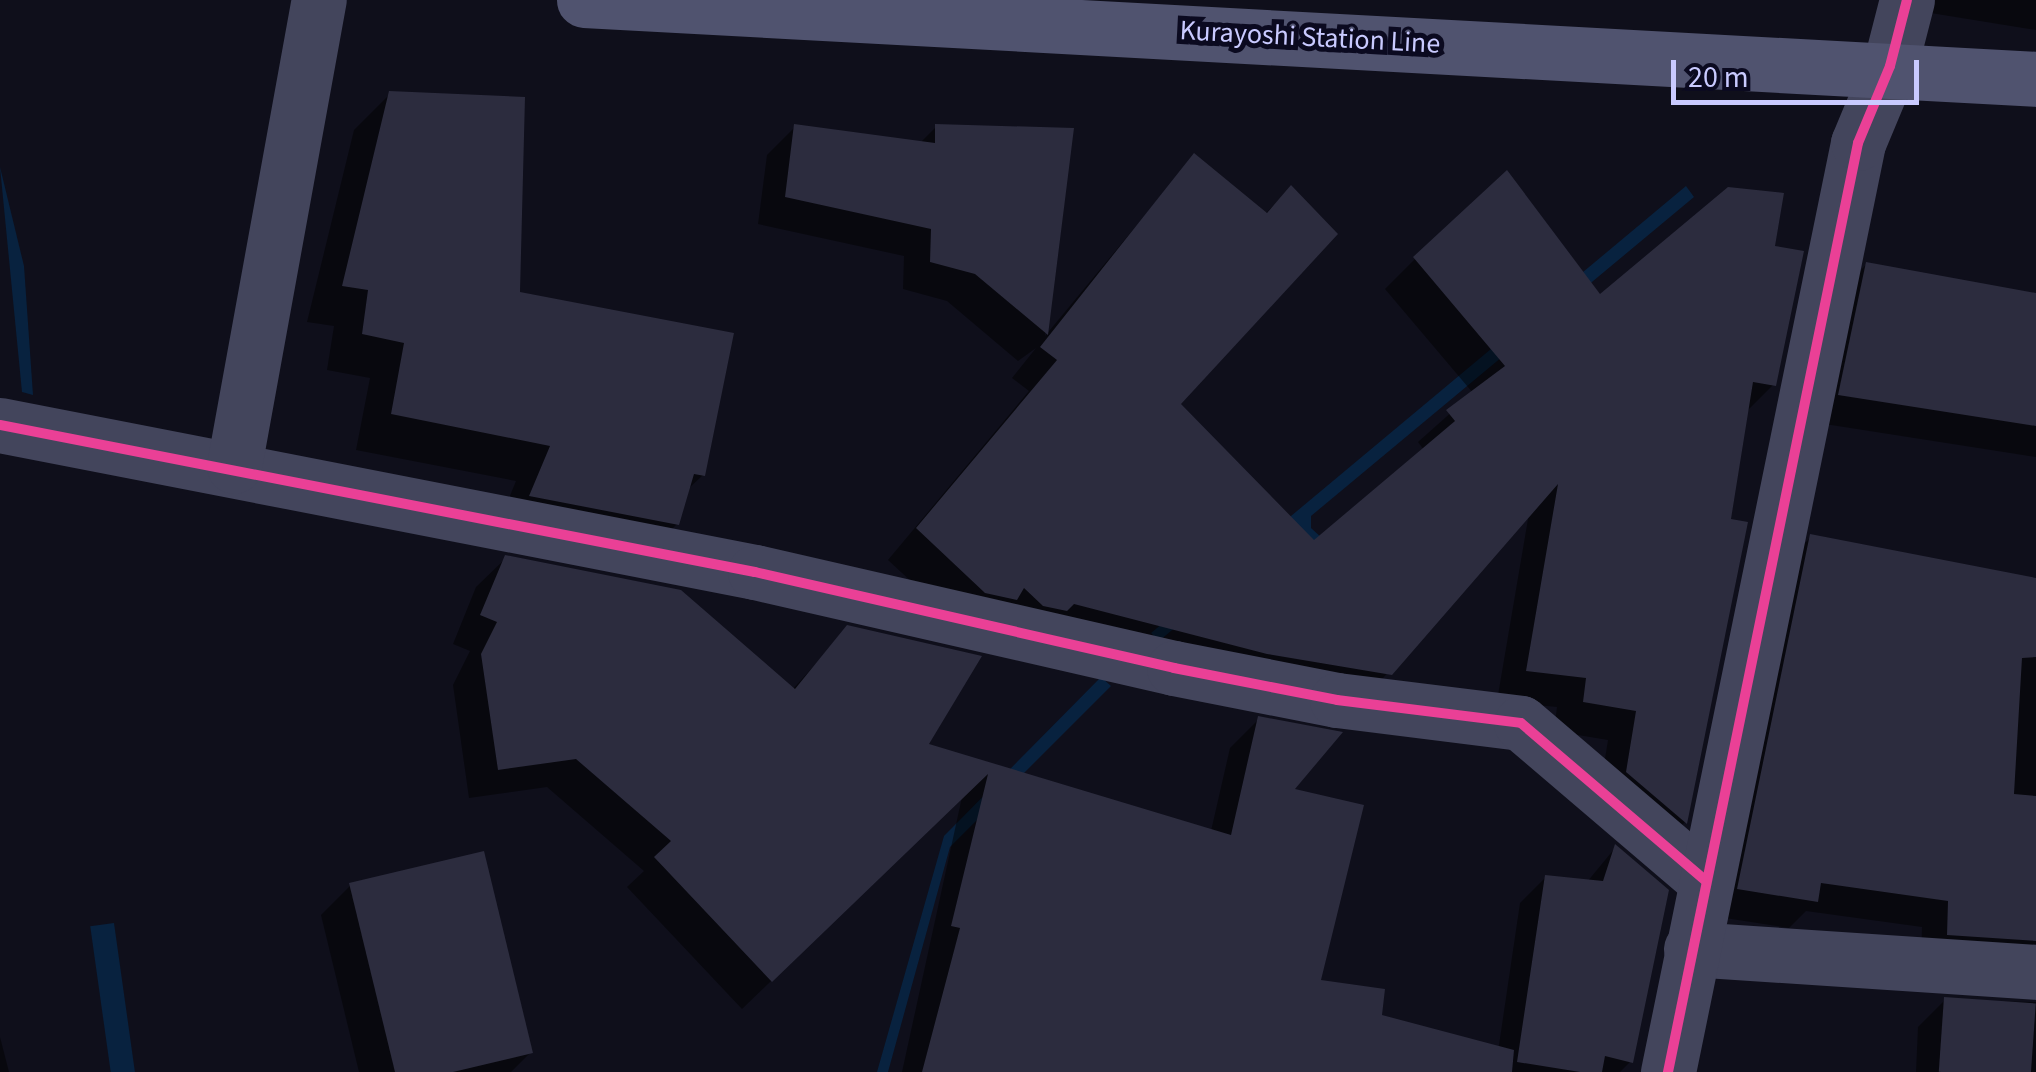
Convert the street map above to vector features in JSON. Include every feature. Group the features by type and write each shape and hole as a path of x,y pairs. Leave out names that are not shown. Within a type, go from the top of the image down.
{"main road":[{"name":"Kurayoshi Station Line","path":"584,0 1890,66 2036,78"}],"street":[{"path":"234,466 319,0"},
{"path":"1668,1072 1858,143 1890,66 1907,0"},
{"path":"0,425 234,466 756,572 1174,668 1337,700 1522,724 1705,880"},
{"path":"1691,949 2036,972"}],"water":[{"path":"0,167 24,266 33,395 22,392"},
{"path":"1686,186 1694,197 1311,516 1311,528 1407,616 1281,539 1159,641 1151,633"},
{"path":"1101,677 1111,686 950,847 888,1072 877,1072 944,836"},
{"path":"114,923 135,1072 111,1072 90,926"}],"building":[{"path":"389,91 525,97 520,292 734,333 705,476 694,474 679,525 529,496 550,446 391,414 404,343 362,334 368,290 342,286"},
{"path":"794,124 935,143 935,124 1074,128 1048,335 975,274 930,262 931,229 785,197"},
{"path":"1194,153 1267,213 1291,185 1338,234 1181,404 1314,540 1455,421 1446,410 1505,366 1413,257 1507,170 1600,294 1728,187 1784,193 1775,246 1804,251 1776,386 1753,382 1731,519 1748,522 1687,824 1626,772 1636,711 1583,702 1586,678 1526,671 1558,484 1392,675 1267,654 1074,604 1067,611 1043,606 1024,588 1017,600 985,593 916,528 1057,360 1040,347"},
{"path":"1866,262 2036,293 2036,426 1838,395"},
{"path":"1810,534 2036,578 2036,657 2022,658 2014,794 2036,796 2036,941 1947,935 1948,901 1821,883 1818,902 1737,889"},
{"path":"505,555 681,590 795,689 847,625 982,656 929,744 1231,835 1258,716 1343,732 1295,789 1364,805 1321,980 1385,989 1382,1015 1514,1050 1512,1072 922,1072 960,928 951,926 988,774 772,982 654,857 671,841 576,759 498,770 481,654 497,622 480,615"},
{"path":"1615,844 1669,890 1633,1063 1605,1056 1602,1072 1580,1072 1517,1062 1545,875 1603,881"},
{"path":"484,851 533,1053 453,1072 395,1072 349,883"},
{"path":"1944,997 2036,1003 2031,1072 1939,1072"}],"cycle path":[{"path":"1668,1072 1858,143 1890,66 1907,0"},
{"path":"0,425 755,572 1174,668 1337,700 1521,723 1705,880"}]}
